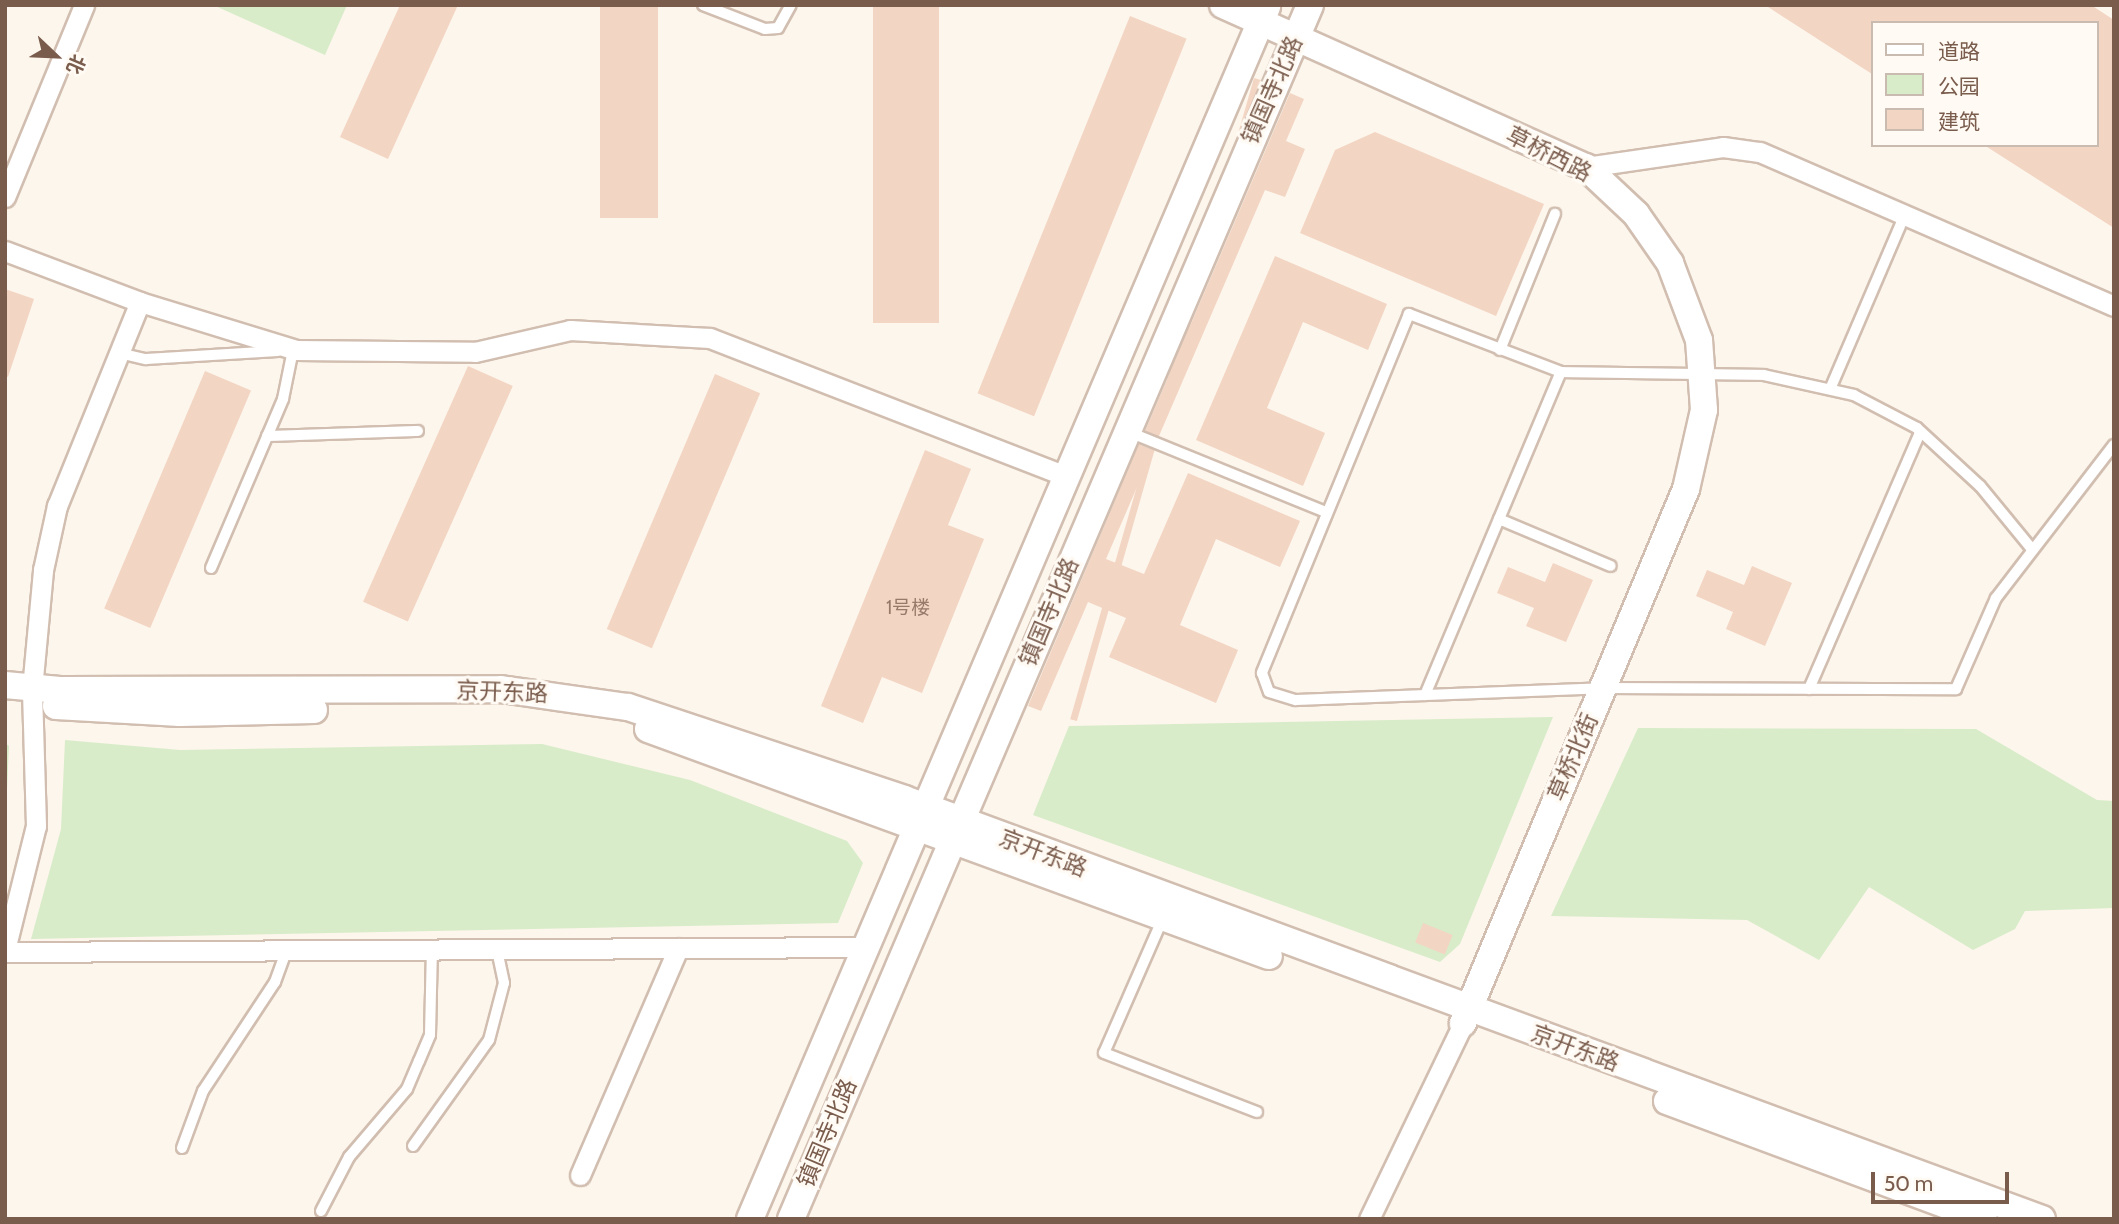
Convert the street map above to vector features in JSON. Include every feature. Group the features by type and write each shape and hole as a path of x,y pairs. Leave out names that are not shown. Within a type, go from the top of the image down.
{"street":[{"path":"5,197 83,5"},
{"name":"草桥西路","path":"1223,5 1264,13 1296,37 1586,167 1636,214 1670,263 1699,340 1703,374 1698,451 1686,489"},
{"name":"镇国寺北路","path":"791,1219 1126,430 1310,5"},
{"name":"镇国寺北路","path":"750,1219 922,818 1064,475 1264,13"},
{"path":"1586,167 1723,147 1748,150 1906,212 2114,306"},
{"path":"5,251 140,302 296,350 475,352 570,330 709,338 1064,475"},
{"path":"140,302 58,506 43,570 32,697 36,826 5,951 866,947"},
{"name":"草桥北街","path":"1465,1017 1686,489"},
{"name":"京开东路","path":"5,685 32,697"},
{"name":"京开东路","path":"5,700 32,697 500,689 578,696 691,725 922,818 1167,909 1465,1017 2042,1219"},
{"path":"580,1175 678,948"},
{"path":"1369,1219 1465,1017"},
{"name":"京开东路","path":"1465,1017 1984,1219"}],"lane":[{"path":"704,5 765,29 778,28 792,5"},
{"path":"1832,387 1906,212"},
{"path":"1500,350 1555,214"},
{"path":"2031,548 1980,486 1920,432 1884,408 1832,387 1764,375 1561,372 1409,314 1262,674 1264,685 1279,698 1296,700 1602,688 1956,689 1996,598 2031,548 2114,445"},
{"path":"119,353 146,359 296,350 267,436 211,568"},
{"path":"1425,695 1561,372"},
{"path":"1126,430 1326,512"},
{"path":"267,436 418,431"},
{"path":"1809,689 1920,432"},
{"path":"1499,519 1611,566"},
{"path":"1167,909 1104,1053 1257,1112"},
{"path":"321,1211 349,1157 407,1088 419,1061 430,1035 432,950"},
{"path":"413,1146 489,1040 504,983 497,950"},
{"path":"181,1148 203,1091 275,982 286,951"}],"green space":[{"path":"213,5 347,5 325,55"},
{"path":"1553,717 1460,944 1440,962 1033,815 1069,726"},
{"path":"1638,728 1976,729 2097,800 2114,801 2114,908 2025,911 2015,929 1973,950 1869,887 1819,960 1747,920 1551,916"},
{"path":"65,740 180,750 542,744 690,780 847,841 863,863 838,923 31,939 61,829"},
{"path":"5,743 9,746 5,833"}],"building":[{"path":"400,5 458,5 388,159 340,137"},
{"path":"600,5 658,5 658,218 600,218"},
{"path":"873,5 939,5 939,323 873,323"},
{"path":"1765,5 2091,5 2114,20 2114,228 1987,147 2098,147 2098,21 1870,21 1870,73"},
{"path":"1130,16 1187,39 1034,416 978,393"},
{"path":"1254,78 1261,80 1077,721 1070,719"},
{"path":"1290,93 1304,99 1286,141 1305,149 1285,197 1265,190 1159,436 1145,431"},
{"path":"1375,132 1544,204 1496,316 1300,233 1335,150"},
{"path":"1275,256 1387,304 1368,350 1303,322 1267,408 1325,433 1303,486 1196,440"},
{"path":"5,289 34,299 8,377 5,376"},
{"path":"468,366 513,386 408,622 363,602"},
{"path":"205,371 251,391 150,628 104,608"},
{"path":"715,374 760,393 652,648 607,629"},
{"path":"1139,444 1153,450 1106,559 1144,574 1188,473 1300,521 1280,567 1216,539 1180,625 1238,650 1216,703 1109,657 1126,618 1088,602 1041,711 1028,706"},
{"path":"925,450 971,469 948,525 984,539 922,693 882,677 863,723 821,706"},
{"path":"1553,563 1593,580 1566,642 1526,626 1534,608 1497,593 1508,567 1545,582"},
{"path":"1752,566 1792,583 1765,646 1726,629 1733,612 1696,596 1707,570 1744,585"},
{"path":"1423,923 1453,935 1445,954 1415,942"}]}
